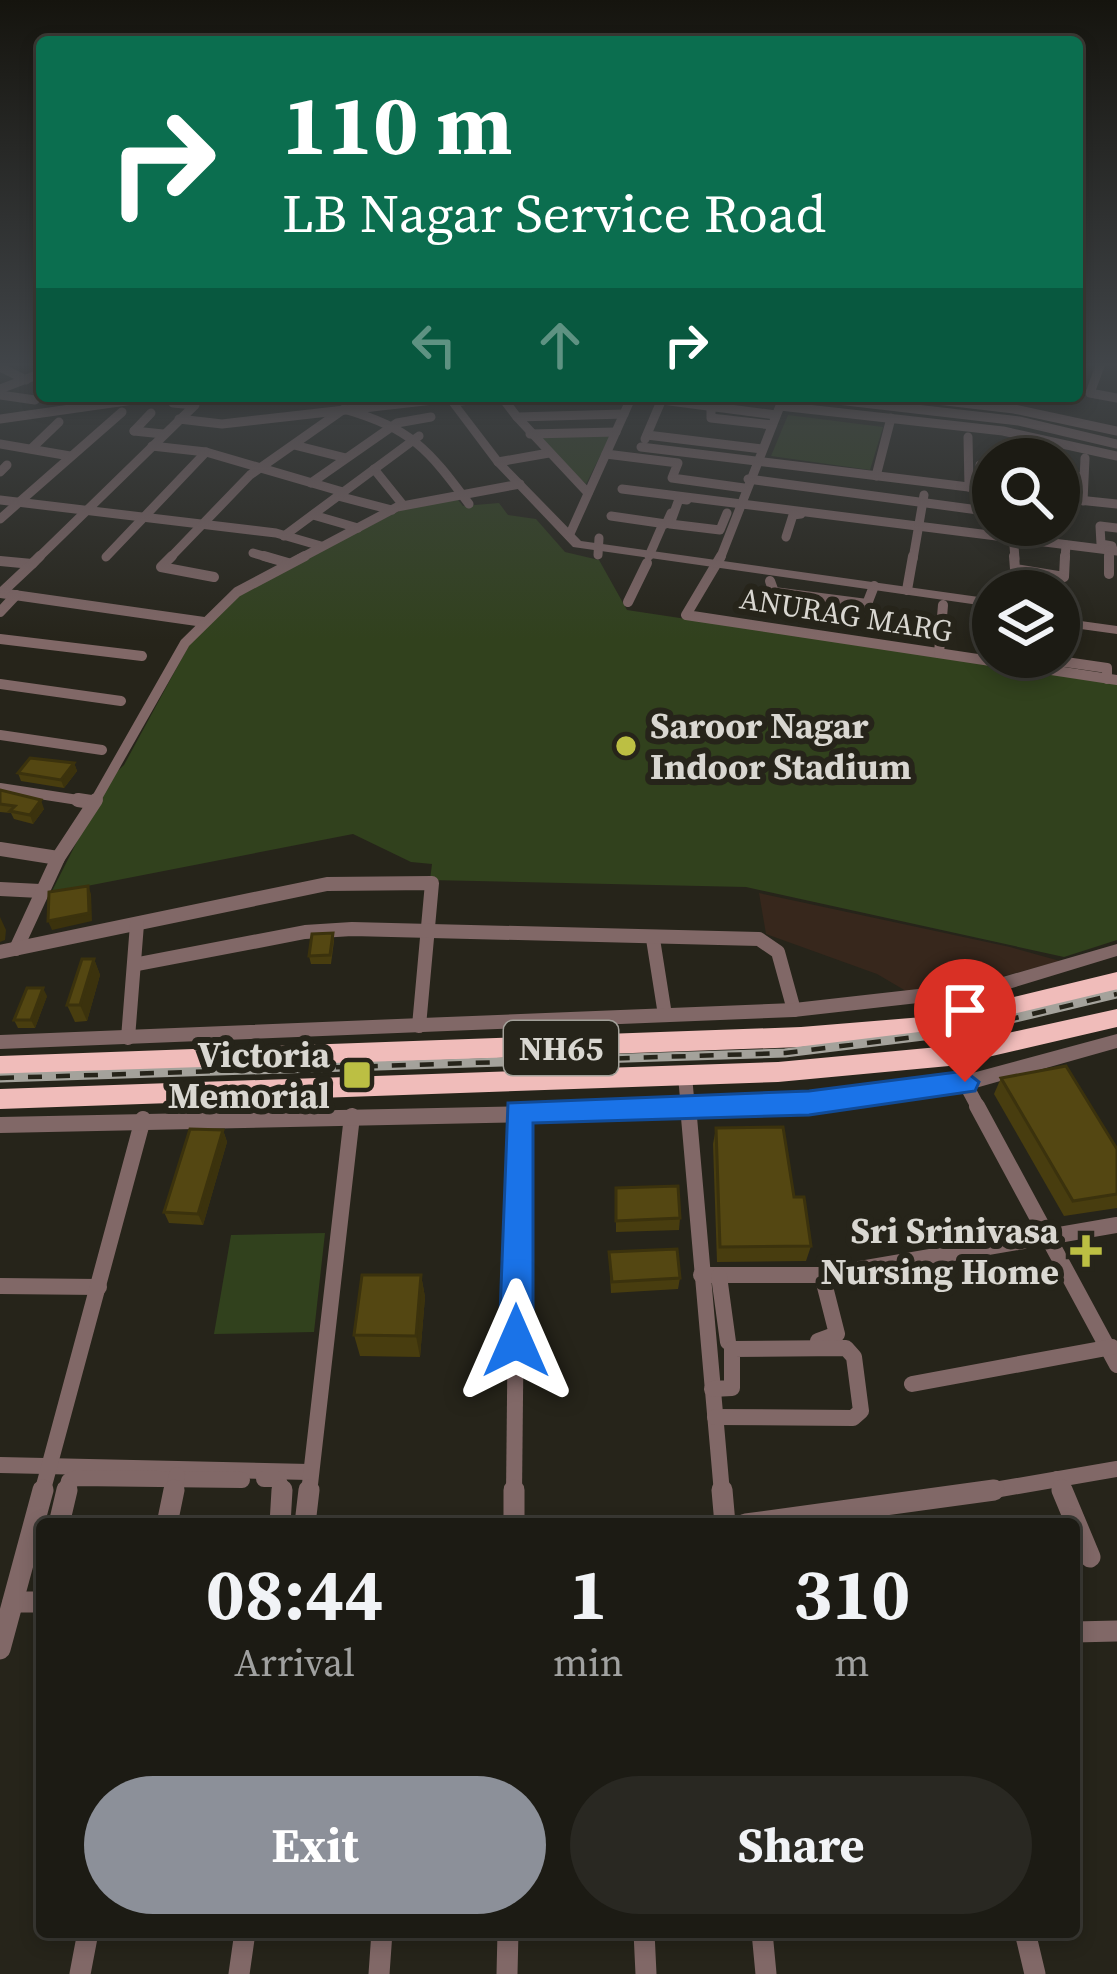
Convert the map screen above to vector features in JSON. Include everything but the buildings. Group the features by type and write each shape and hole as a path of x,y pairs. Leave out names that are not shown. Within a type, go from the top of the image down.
{"highway":[{"name":"NH65","path":"0,1066 704,1042 935,1025 1117,981"},
{"path":"1048,1000 1073,1030"},
{"path":"1016,1008 1040,1038"},
{"path":"697,1014 704,1042"},
{"name":"NH65","path":"0,1100 685,1076 949,1056 1117,1018"},
{"path":"78,1097 88,1063"}],"street":[{"path":"66,455 70,456"},
{"path":"1,593 142,455"},
{"path":"106,557 203,455"},
{"path":"217,455 397,508"},
{"path":"214,577 160,567 199,524 278,455"},
{"path":"334,455 346,458"},
{"path":"310,483 350,455"},
{"path":"288,563 253,553 393,455"},
{"path":"433,455 465,499"},
{"path":"492,455 568,536 599,548"},
{"path":"497,462 537,455"},
{"path":"551,455 588,493"},
{"path":"568,536 605,455"},
{"path":"657,455 706,455"},
{"path":"695,481 707,455"},
{"path":"708,455 972,488"},
{"path":"758,455 746,483 733,504 721,530 670,522 681,499 733,504 803,512 826,517"},
{"path":"876,476 881,455"},
{"path":"968,455 969,487"},
{"path":"0,520 70,456"},
{"path":"681,458 672,478 972,509"},
{"path":"1080,474 1085,458"},
{"path":"803,512 817,468"},
{"path":"374,469 397,508"},
{"path":"908,590 926,482"},
{"path":"16,949 58,859 203,622 238,592 397,508 465,499 520,484"},
{"path":"622,489 733,504"},
{"path":"640,506 647,492"},
{"path":"611,516 666,524 679,496"},
{"path":"0,500 280,535 323,546"},
{"path":"1080,500 1117,504"},
{"path":"713,568 733,504"},
{"path":"544,513 549,528 564,544 713,568 839,577 873,590 972,610"},
{"path":"313,514 358,528"},
{"path":"786,537 793,514 972,535"},
{"path":"628,602 662,526"},
{"path":"1114,549 1101,544 1100,526 1117,527"},
{"path":"1020,546 1016,569 1063,577 1066,547"},
{"path":"1054,546 1114,549"},
{"path":"1109,574 1114,549"},
{"path":"0,561 35,564"},
{"path":"713,568 770,580 972,600"},
{"name":"ANURAG MARG","path":"713,568 686,615 972,657"},
{"path":"1,593 203,622"},
{"path":"0,612 16,595"},
{"path":"939,653 943,605"},
{"path":"1080,619 1117,621"},
{"path":"1080,622 1117,630"},
{"path":"0,639 142,656"},
{"path":"1080,664 1107,668 1112,679"},
{"name":"ANURAG MARG","path":"1080,673 1112,679"},
{"path":"0,684 121,701"},
{"path":"0,735 102,750"},
{"path":"0,788 91,802"},
{"path":"0,849 58,859"},
{"path":"0,952 194,906 327,884 432,883 419,1026"},
{"path":"0,889 40,891"},
{"path":"128,921 139,964 128,1039"},
{"path":"139,964 305,932 428,928 768,941 778,952 794,1010"},
{"path":"653,939 665,1016"},
{"path":"0,1042 794,1010 989,988 1117,950"},
{"path":"0,1125 688,1111 830,1101 965,1082 1117,1041"},
{"path":"685,1076 710,1275 728,1342"},
{"path":"912,1384 1114,1353 965,1082"},
{"path":"514,1518 518,1112"},
{"path":"305,1518 352,1116"},
{"path":"37,1518 143,1119"},
{"path":"837,1274 1117,1225"},
{"path":"710,1275 707,1342 724,1518"},
{"path":"707,1342 826,1340 837,1330 822,1275 710,1275"},
{"path":"0,1286 99,1287"},
{"path":"712,1389 732,1388 732,1349 846,1348 854,1357 862,1411 853,1418 715,1417"},
{"path":"0,1465 278,1479 284,1495 281,1518"},
{"path":"800,1518 898,1507 1117,1469"},
{"path":"60,1518 69,1481 309,1472"},
{"path":"168,1518 176,1475"},
{"path":"1057,1479 1074,1518"},
{"path":"0,1649 36,1523"},
{"path":"1080,1533 1090,1557"},
{"path":"13,1602 36,1600"},
{"path":"1080,1632 1117,1631"},
{"path":"80,1974 87,1938"},
{"path":"239,1974 244,1938"},
{"path":"379,1974 382,1938"},
{"path":"507,1974 508,1938"},
{"path":"644,1938 646,1974"},
{"path":"763,1938 766,1974"},
{"path":"1026,1938 1035,1974"}],"shaded area":[{"path":"759,893 1060,961 986,981 906,991 877,974 766,934"}],"green space":[{"path":"557,455 600,455 586,484"},
{"path":"771,455 874,455 870,470"},
{"name":"Saroor Nagar Indoor Stadium","path":"458,500 463,506 499,503 508,515 536,519 565,552 599,560 627,610 972,662 972,678 1077,678 1117,684 1117,940 1064,957 746,887 430,880 432,864 411,862 353,834 51,893 108,780 124,765 194,636 239,593 407,507"},
{"path":"325,1233 314,1332 214,1334 231,1235"}],"railway":[{"path":"0,1078 785,1053 956,1032 1117,994"}],"place":[{"name":"Saroor Nagar Indoor Stadium","path":"626,746"},
{"name":"Victoria Memorial","path":"357,1075"},
{"name":"Sri Srinivasa Nursing Home","path":"1086,1251"}],"route":[{"path":"516,1341 518,1112 688,1111 809,1103 965,1082"}]}
